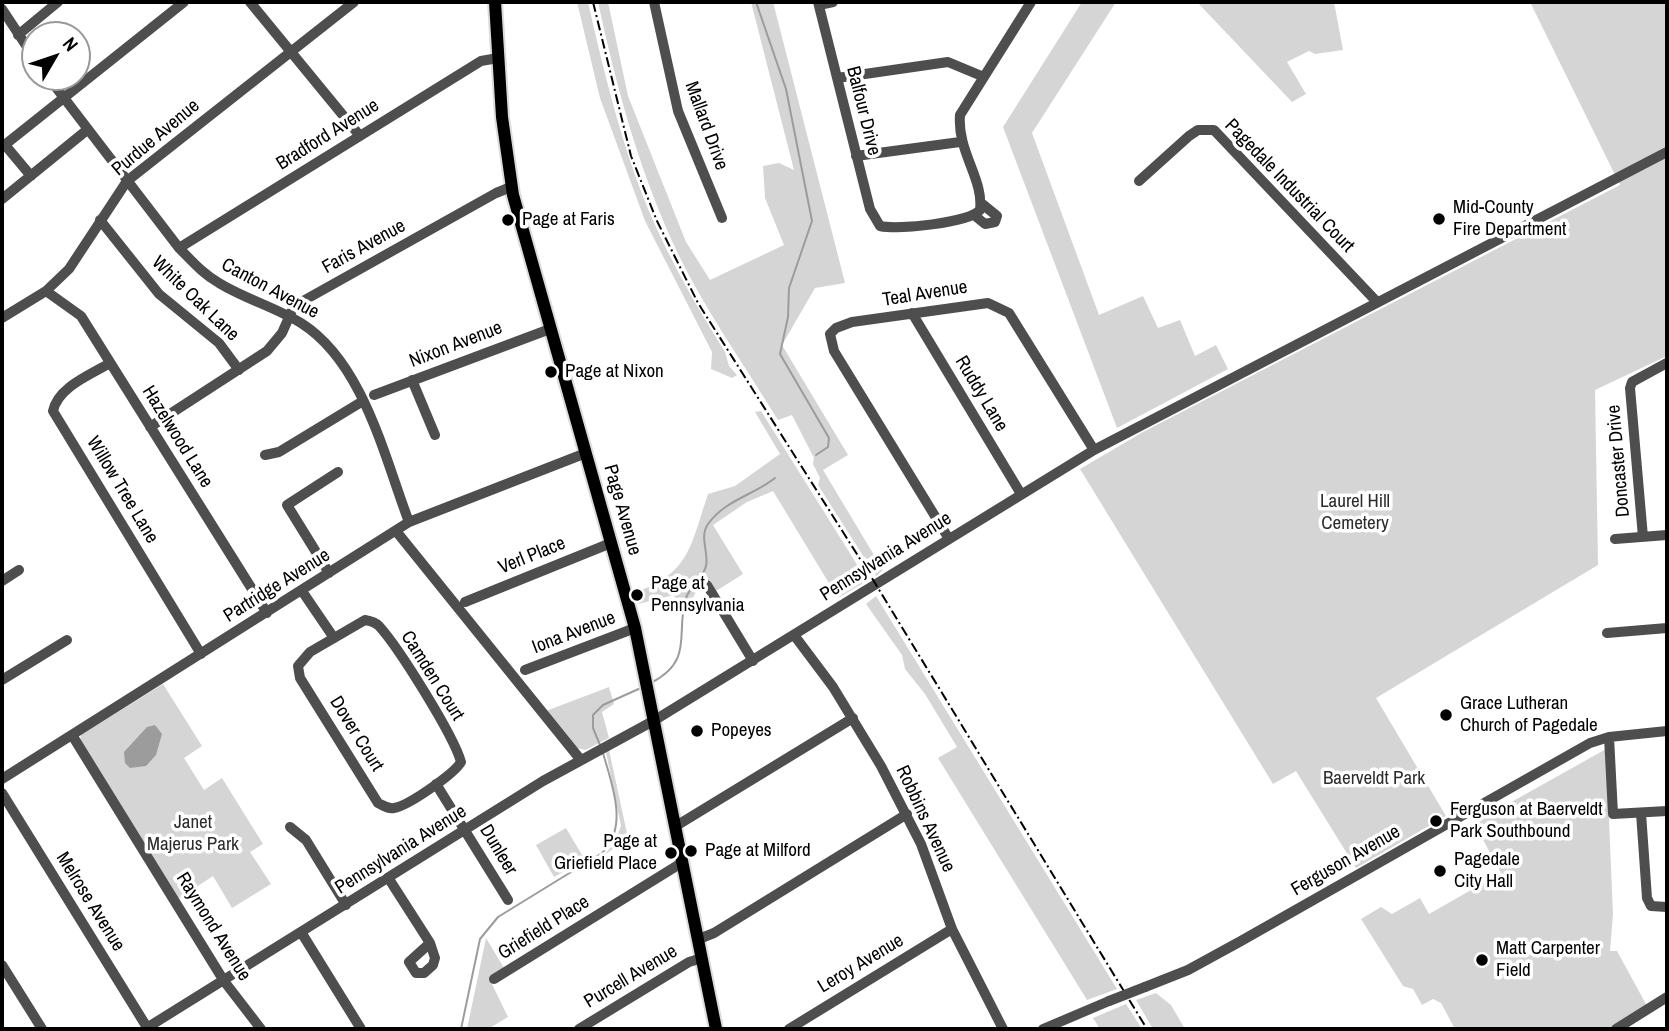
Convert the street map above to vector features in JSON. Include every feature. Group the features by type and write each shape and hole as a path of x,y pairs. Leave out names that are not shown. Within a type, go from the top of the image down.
{"main road":[{"name":"Page Avenue","path":"495,2 503,133 512,187 635,628 716,1029"}],"street":[{"path":"18,34 58,2"},
{"path":"31,176 4,146 184,2"},
{"path":"250,2 360,136"},
{"name":"Purdue Avenue","path":"2,318 46,290 69,269 127,181 354,2"},
{"name":"Mallard Drive","path":"654,2 678,111 722,218"},
{"path":"819,3 833,2"},
{"path":"856,156 960,142 960,115 1031,2"},
{"name":"Balfour Drive","path":"819,3 870,209 880,226 893,229 978,209 960,142"},
{"path":"2,9 21,38"},
{"name":"Bradford Avenue","path":"179,247 481,61 498,58"},
{"path":"836,78 948,62 984,77"},
{"name":"Canton Avenue","path":"59,91 179,247 219,284 289,315 322,339 340,358 363,401 409,522"},
{"path":"2,200 87,130"},
{"name":"Pagedale Industrial Court","path":"1139,181 1198,130 1214,130 1377,302"},
{"name":"Pennsylvania Avenue","path":"147,1029 580,759 655,720 1094,450 1667,152"},
{"name":"Faris Avenue","path":"150,427 239,370 278,340 294,306 496,193 512,187"},
{"name":"White Oak Lane","path":"100,220 159,294 219,343 239,370"},
{"name":"Hazelwood Lane","path":"46,290 81,316 267,613"},
{"name":"Teal Avenue","path":"949,538 834,351 830,334 836,328 852,322 912,313 988,303 1000,306 1017,326 1094,450"},
{"name":"Ruddy Lane","path":"912,313 1021,494"},
{"name":"Nixon Avenue","path":"374,394 550,328"},
{"name":"Willow Tree Lane","path":"110,363 65,391 55,403 53,411 201,654"},
{"name":"Doncaster Drive","path":"1643,537 1632,383 1667,363"},
{"path":"412,380 435,435"},
{"path":"265,455 279,452 363,401"},
{"name":"Partridge Avenue","path":"2,779 409,522 586,453"},
{"path":"329,573 287,505 338,472"},
{"path":"396,531 580,759"},
{"path":"1615,539 1667,535"},
{"name":"Verl Place","path":"465,602 611,543"},
{"path":"2,581 19,570"},
{"path":"707,585 752,661"},
{"path":"302,591 334,638"},
{"name":"Camden Court","path":"334,638 365,620 379,625 458,753 460,765 436,783"},
{"name":"Iona Avenue","path":"525,670 635,628"},
{"path":"1607,633 1667,628"},
{"name":"Robbins Avenue","path":"794,635 853,718 906,814 930,867 952,929 1003,1029"},
{"name":"Dover Court","path":"334,638 300,662 300,678 379,803 390,808 398,807 436,783"},
{"path":"2,680 67,640"},
{"path":"677,827 853,718"},
{"name":"Ferguson Avenue","path":"1043,1029 1145,988 1241,942 1590,743 1609,737 1667,731"},
{"name":"Raymond Avenue","path":"72,735 224,981 261,1029"},
{"path":"1609,737 1613,814 1667,811"},
{"name":"Dunleer","path":"436,783 508,900"},
{"name":"Melrose Avenue","path":"2,793 147,1029"},
{"path":"1641,813 1647,898 1651,905 1667,907"},
{"path":"699,939 714,933 906,814"},
{"path":"290,827 306,840 346,905"},
{"name":"Griefield Place","path":"494,979 683,862"},
{"path":"389,879 430,943"},
{"name":"Leroy Avenue","path":"789,1029 952,929"},
{"path":"302,932 361,1029"},
{"name":"Purcell Avenue","path":"579,1029 689,962 702,958"},
{"path":"2,965 42,1029"},
{"path":"1616,1029 1667,997"}],"green space":[{"path":"577,2 588,2 617,118 648,208 678,271 725,352 729,366 737,375 732,378 711,369 712,352 645,221 600,98"},
{"path":"598,2 608,2 628,96 686,242 710,280 784,245 765,198 763,166 779,163 794,170 751,2 773,2 845,283 815,288 782,345 848,455 823,470 883,570 876,576 818,485 820,478 813,464 814,458 792,415 778,420 683,264 638,153 620,94"},
{"path":"1082,2 1116,2 1032,133 1099,315 1143,296 1158,328 1180,320 1195,356 1216,345 1228,369 1117,428 1003,127"},
{"path":"1197,2 1334,2 1343,50 1315,54 1309,51 1287,62 1306,94 1292,102"},
{"name":"Laurel Hill Cemetery","path":"1530,2 1667,2 1667,356 1595,390 1598,565 1376,698 1446,816 1356,868 1296,771 1273,784 1080,469 1143,432 1620,185"},
{"path":"761,411 861,571 870,579 838,598 773,491 747,502 713,525 743,574 716,591 710,580 697,591 691,607 680,614 674,595 638,604 633,593 666,577 685,555 692,543 708,494 735,486 780,454 755,412"},
{"path":"876,596 1117,989 1087,1000 938,758 957,747 925,694 905,669 902,655 866,604"},
{"name":"Janet Majerus Park","path":"163,684 202,746 184,758 204,790 222,778 263,844 250,852 271,884 232,908 213,876 178,899 80,741 81,735"},
{"path":"609,687 614,704 602,712 609,738 585,750 577,748 546,711"},
{"path":"1606,749 1613,914 1610,951 1617,951 1647,1006 1609,1029 1455,1029 1441,1003 1433,999 1422,1005 1413,989 1403,986 1361,919 1381,907 1392,914 1420,898 1429,914 1501,873 1474,823"},
{"path":"609,750 628,838 603,856 614,844 621,826 606,752"},
{"path":"566,828 585,860 554,877 536,845"},
{"path":"486,938 504,968 490,980 508,1017 488,1029 467,1029"},
{"path":"1156,993 1171,1005 1185,1029 1153,1029 1136,1000"},
{"path":"1126,1004 1142,1029 1100,1029 1093,1018"}],"shaded area":[{"path":"155,725 162,734 156,755 146,766 130,768 125,763 124,752 147,727"}],"waterway":[{"path":"756,2 786,89 812,221 789,288 788,317 780,354 829,438 828,447 816,455"},
{"path":"651,683 665,674 679,655 686,598 706,566 704,534 708,524 731,503 775,478"},
{"path":"600,745 593,728 593,715 603,705 643,687"},
{"path":"461,1029 480,939 498,917 602,853 610,843 615,831 616,805 603,753"}],"railway":[{"path":"593,2 631,156 657,221 698,303 867,570 1147,1029"}],"place":[{"name":"Mid-County Fire Department","path":"1439,219"},
{"name":"Page at Faris","path":"508,220"},
{"name":"Page at Nixon","path":"551,372"},
{"name":"Page at Pennsylvania","path":"637,595"},
{"name":"Grace Lutheran Church of Pagedale","path":"1446,715"},
{"name":"Popeyes","path":"697,731"},
{"name":"Ferguson at Baerveldt Park Southbound","path":"1436,821"},
{"name":"Page at Milford","path":"691,851"},
{"name":"Page at Griefield Place","path":"671,853"},
{"name":"Pagedale City Hall","path":"1440,871"},
{"name":"Matt Carpenter Field","path":"1482,960"}],"park label":[{"name":"Baerveldt Park","path":"1374,779"}]}
